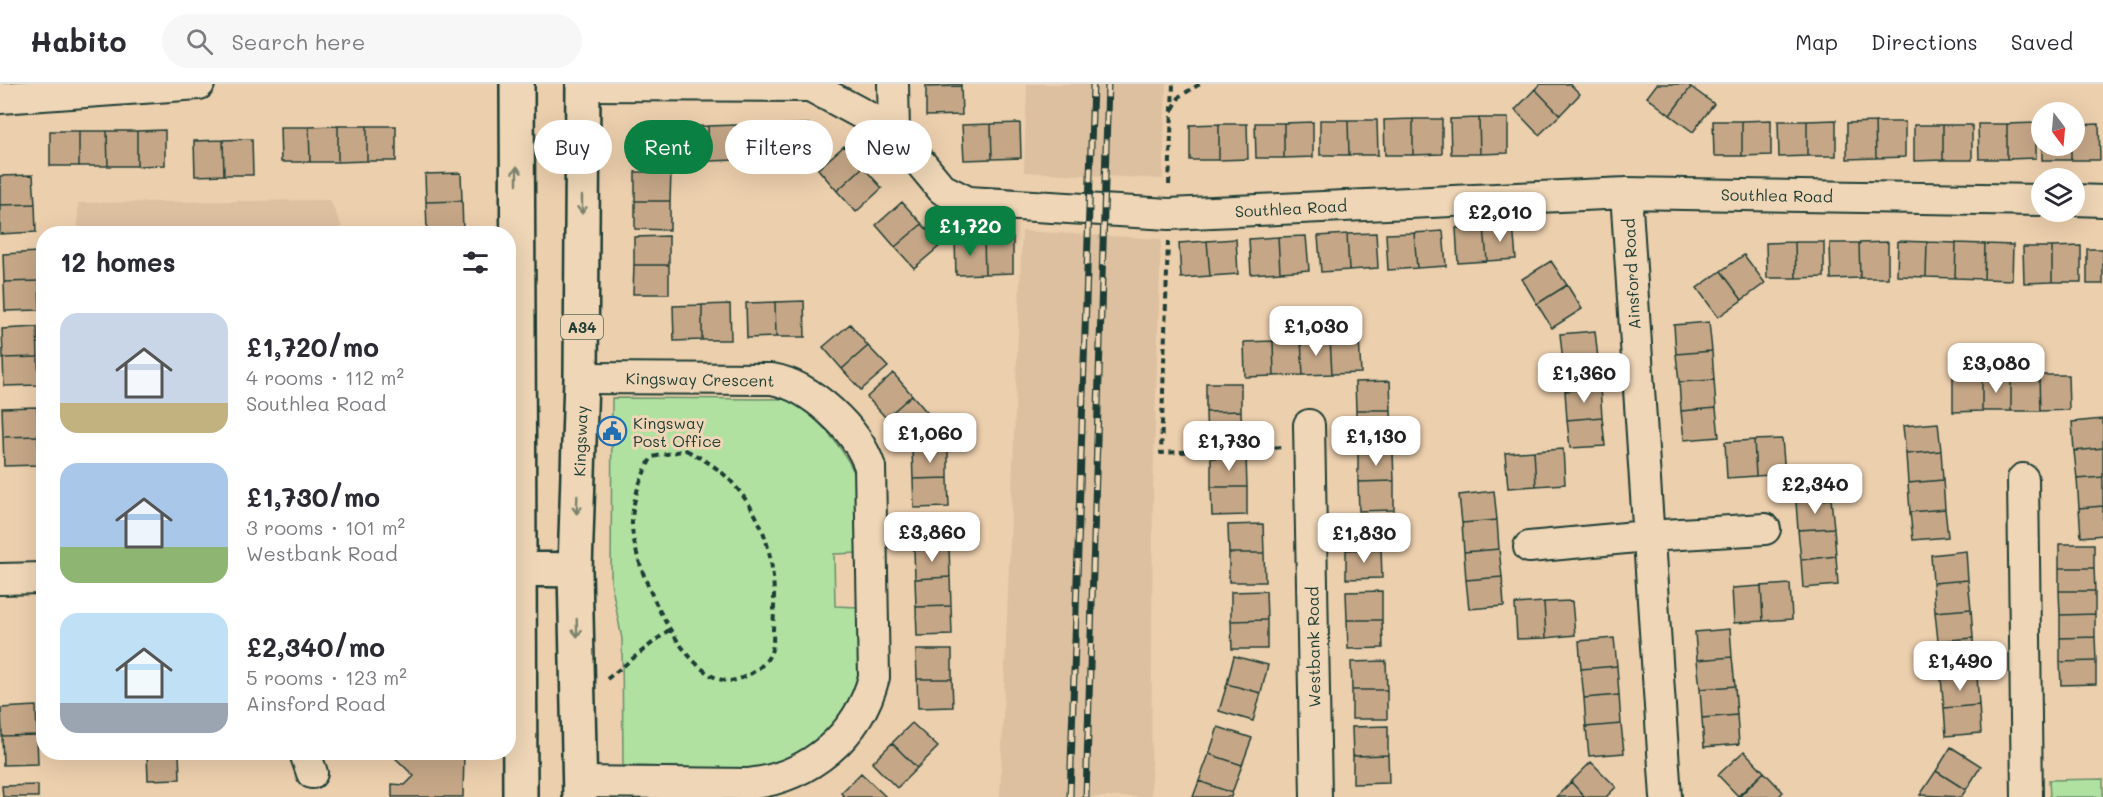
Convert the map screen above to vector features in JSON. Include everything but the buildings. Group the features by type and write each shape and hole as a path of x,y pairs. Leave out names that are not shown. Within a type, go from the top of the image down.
{"highway":[{"path":"515,226 516,84"},
{"name":"Kingsway","path":"580,790 576,570 581,378 583,85"},
{"path":"516,569 576,570"},
{"path":"516,645 520,797"}],"street":[{"path":"0,98 199,84"},
{"path":"893,84 894,120"},
{"name":"Southlea Road","path":"583,85 810,85 874,120"},
{"name":"Southlea Road","path":"930,174 942,189 968,202 1168,214 1626,193 2031,200"},
{"name":"Ainsford Road","path":"1626,193 1666,797"},
{"path":"2085,200 2103,201"},
{"name":"Kingsway Crescent","path":"580,790 775,781 814,761 852,728 869,696 874,677 870,467 864,450 854,436 805,390 788,382 772,379 581,378"},
{"name":"Westbank Road","path":"1309,436 1316,797"},
{"path":"2023,479 2027,797"},
{"path":"1528,547 1647,536 1764,529"},
{"path":"0,579 36,578"}],"path":[{"path":"1173,84 1161,453 1309,436"},
{"path":"1172,111 1180,96 1200,84"},
{"path":"686,450 721,469 751,508 771,558 776,598 771,653 752,674 728,681 701,670 670,629 659,615 640,563 632,522 640,477 652,457 686,450"},
{"path":"579,701 670,629"}],"shaded area":[{"path":"1027,84 1166,84 1163,179 1024,172"},
{"path":"330,200 341,226 78,226 78,203"},
{"path":"1022,231 1161,239 1153,488 1151,797 1000,797"}],"green space":[{"path":"612,398 786,399 817,421 843,452 855,474 858,553 834,554 835,606 858,607 861,651 859,685 848,709 838,722 812,745 797,754 782,761 750,769 623,766 622,639 611,582"},
{"path":"2103,779 2103,797 2050,797 2049,780"}],"railway":[{"path":"1070,797 1093,84"},
{"path":"1086,797 1108,84"}],"place":[{"name":"Kingsway Post Office","path":"612,431"}]}
